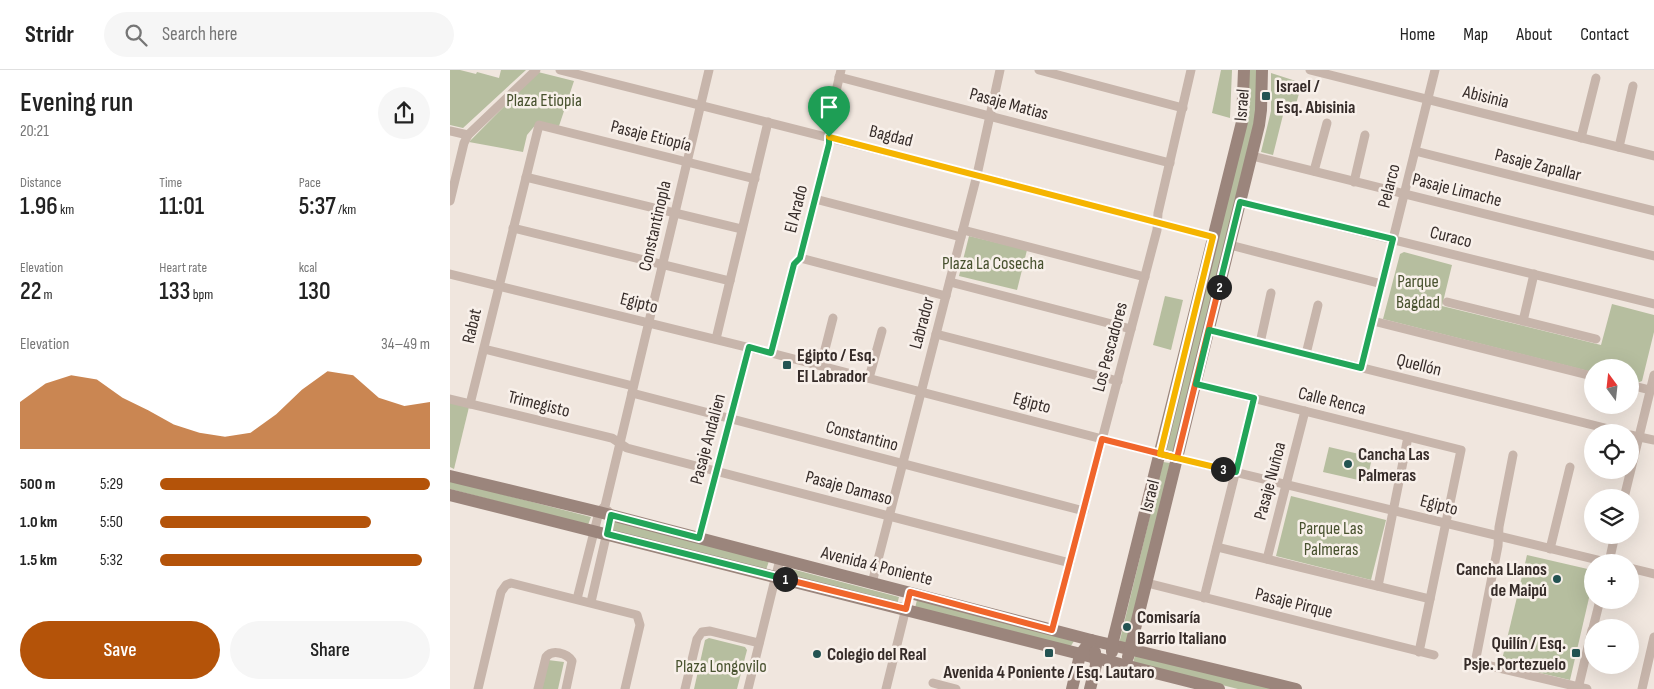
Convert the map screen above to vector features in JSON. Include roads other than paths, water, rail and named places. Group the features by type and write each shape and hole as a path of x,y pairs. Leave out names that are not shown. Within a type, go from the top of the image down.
{"street":[{"path":"450,201 464,143 468,135 536,70"},
{"name":"Bagdad","path":"560,70 829,137 1213,237"},
{"name":"Constantinopla","path":"584,600 607,534 605,511 709,70"},
{"name":"Labrador","path":"872,582 977,175 1000,70"},
{"path":"1039,70 1183,108"},
{"name":"Los Pescadores","path":"1052,630 1157,230 1158,213 1192,70"},
{"name":"Israel","path":"1112,645 1242,122 1244,70"},
{"name":"Israel","path":"1121,665 1128,659 1252,156 1260,118 1262,70"},
{"name":"Abisinia","path":"1310,70 1654,156"},
{"name":"Pelarco","path":"1361,368 1435,70"},
{"name":"Pasaje Matias","path":"840,73 990,116 1170,163"},
{"name":"El Arado","path":"771,353 794,264 800,258 829,144 828,124 840,73"},
{"path":"1582,138 1596,78"},
{"path":"1619,147 1632,86"},
{"path":"716,339 768,122"},
{"path":"1314,172 1326,123"},
{"name":"Pasaje Etiopía","path":"539,125 755,178"},
{"name":"Rabat","path":"470,404 539,125"},
{"path":"450,130 468,135"},
{"path":"1354,182 1365,135"},
{"name":"Pasaje Zapallar","path":"1415,151 1654,210"},
{"name":"Pasaje Limache","path":"1252,156 1654,256"},
{"path":"526,177 742,229"},
{"path":"815,199 1145,277"},
{"name":"Curaco","path":"1240,202 1654,304"},
{"path":"513,228 730,281"},
{"path":"1230,245 1382,284"},
{"path":"800,258 946,296"},
{"name":"Egipto","path":"450,274 821,365 1160,454 1584,557"},
{"path":"1523,321 1534,274"},
{"path":"950,282 1131,329"},
{"path":"1260,343 1271,293"},
{"path":"1447,302 1596,339"},
{"path":"1306,354 1318,305"},
{"path":"821,365 833,318"},
{"path":"1373,321 1584,374"},
{"name":"Quellón","path":"1209,330 1588,424"},
{"path":"869,378 882,331"},
{"path":"936,334 1118,381"},
{"name":"Pasaje Andalien","path":"699,538 749,347"},
{"name":"Constantino","path":"484,349 730,419 1084,511"},
{"path":"1638,424 1654,375"},
{"name":"Calle Renca","path":"1196,384 1461,450 1446,523"},
{"path":"1639,387 1650,390"},
{"path":"1204,598 1254,398"},
{"name":"Trimegisto","path":"450,399 612,438 620,443"},
{"name":"Pasaje Nuñoa","path":"1267,559 1305,411"},
{"path":"1378,586 1408,437"},
{"path":"1639,437 1654,440"},
{"name":"Pasaje Damaso","path":"620,443 627,448 1070,563"},
{"path":"1514,455 1476,653 1477,660 1482,664 1582,688 1585,674"},
{"path":"1550,549 1570,467"},
{"name":"Avenida 4 Poniente","path":"450,476 605,511 699,538 1052,630 1296,689"},
{"name":"Avenida 4 Poniente","path":"450,495 1214,688"},
{"name":"Constantinopla","path":"584,600 593,531 605,511"},
{"path":"1420,652 1446,523"},
{"path":"1217,546 1430,599"},
{"path":"748,689 780,559"},
{"path":"1639,570 1654,574"},
{"path":"478,689 501,592 508,584 514,583 635,613 640,618 640,625 625,689"},
{"name":"Pasaje Pirque","path":"1147,583 1434,655"},
{"path":"886,689 910,592"},
{"path":"685,689 697,639 702,632 710,631 759,643"},
{"path":"1642,689 1654,637"},
{"path":"1072,689 1080,655 1083,648 1091,640"},
{"path":"1090,689 1096,665 1091,640"},
{"path":"1112,645 1112,654 1121,665"},
{"path":"538,689 546,657 549,653 554,652 569,656 572,661 566,689"},
{"path":"933,683 956,689"}],"place":[{"name":"Israel / Esq. Abisinia","path":"1266,96"},
{"name":"Egipto / Esq. El Labrador","path":"787,365"},
{"name":"Cancha Las Palmeras","path":"1348,464"},
{"name":"Cancha Llanos de Maipú","path":"1557,579"},
{"name":"Comisaría Barrio Italiano","path":"1127,627"},
{"name":"Avenida 4 Poniente / Esq. Lautaro","path":"1049,653"},
{"name":"Quilín / Esq. Psje. Portezuelo","path":"1576,653"},
{"name":"Colegio del Real","path":"817,654"}],"park label":[{"name":"Plaza Etiopia","path":"544,100"},
{"name":"Plaza La Cosecha","path":"993,263"},
{"name":"Parque Bagdad","path":"1418,291"},
{"name":"Parque Las Palmeras","path":"1331,538"},
{"name":"Plaza Longovilo","path":"721,666"}]}
